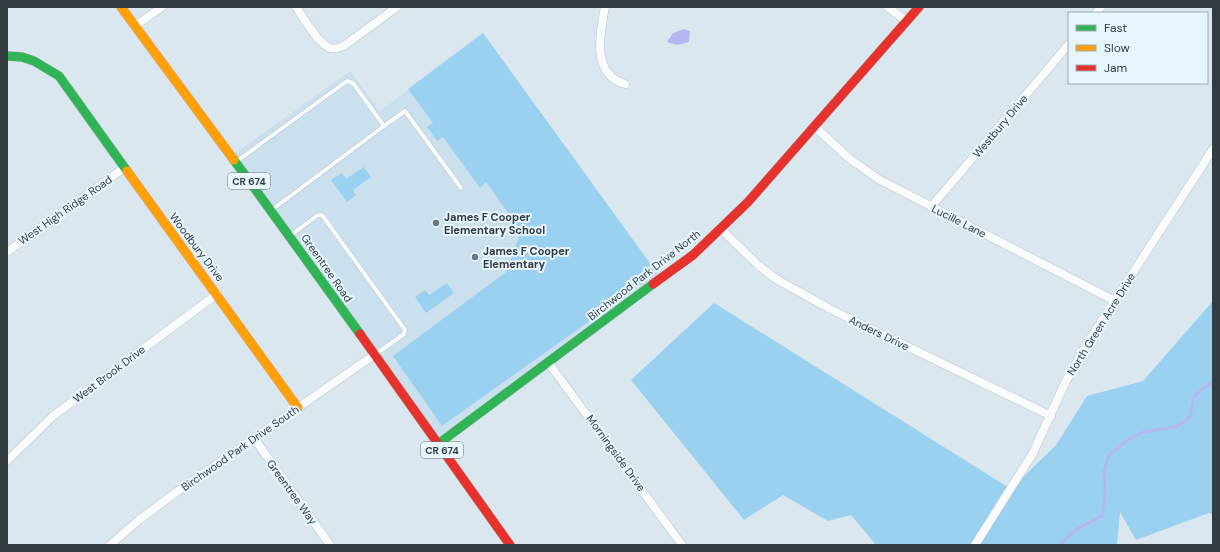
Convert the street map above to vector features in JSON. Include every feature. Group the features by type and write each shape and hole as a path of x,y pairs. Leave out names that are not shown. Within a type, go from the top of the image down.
{"street":[{"name":"Greentree Road","path":"121,7 290,236 510,545"},
{"path":"135,26 162,7"},
{"path":"296,7 323,44 330,48 339,48 397,7"},
{"path":"605,7 599,40 602,60 612,78 625,84"},
{"path":"888,7 906,21"},
{"name":"Birchwood Park Drive North","path":"438,444 693,255 748,202 919,7"},
{"name":"Westbury Drive","path":"931,207 1068,45"},
{"name":"Woodbury Drive","path":"7,56 26,57 44,65 59,76 298,408"},
{"name":"Lucille Lane","path":"814,126 850,159 880,180 1115,301"},
{"name":"North Green Acre Drive","path":"975,545 1033,453 1065,383 1086,345 1213,149"},
{"name":"West High Ridge Road","path":"7,252 124,168"},
{"name":"Anders Drive","path":"721,229 758,265 776,279 832,310 1051,416"},
{"name":"West Brook Drive","path":"7,461 53,416 217,294"},
{"name":"Birchwood Park Drive South","path":"110,545 169,497 374,355"},
{"name":"Morningside Drive","path":"548,362 682,545"},
{"name":"Greentree Way","path":"254,438 330,545"}],"lane":[{"path":"235,162 347,81 353,83 384,126"},
{"path":"271,211 405,111 461,188"},
{"path":"290,236 318,215 322,215 405,330 404,334 374,355"}],"shaded area":[{"path":"684,29 690,31 689,42 677,45 667,42 673,33"},
{"name":"James F Cooper Elementary","path":"483,33 661,278 438,444 231,156 350,71 380,111"},
{"path":"483,33 657,273 442,426 393,356 506,272 521,231 486,182 480,188 443,137 437,141 427,127 433,123 408,89"},
{"path":"364,167 371,177 353,190 356,195 347,202 331,180 342,173 346,179"},
{"path":"447,283 454,293 426,313 415,297 425,290 429,295"},
{"path":"1213,301 1213,515 1209,513 1136,540 1120,512 1117,545 876,545 851,515 828,521 783,495 744,520 631,380 714,303 1011,489 1056,445 1087,396 1143,381"}],"waterway":[{"path":"1060,545 1075,530 1102,516 1105,496 1104,471 1109,455 1128,440 1143,432 1176,427 1185,421 1190,416 1194,396 1213,381"}],"traffic: fast":[{"path":"7,56 22,57 34,61 59,76 127,171"},
{"path":"234,160 360,334"},
{"path":"438,444 653,284"}],"traffic: slow":[{"path":"121,7 234,160"},
{"path":"127,171 298,408"}],"traffic: jam":[{"path":"653,284 693,255 748,202 919,7"},
{"path":"360,334 510,545"}],"place":[{"name":"James F Cooper Elementary School","path":"436,223"},
{"name":"James F Cooper Elementary","path":"475,257"}]}
